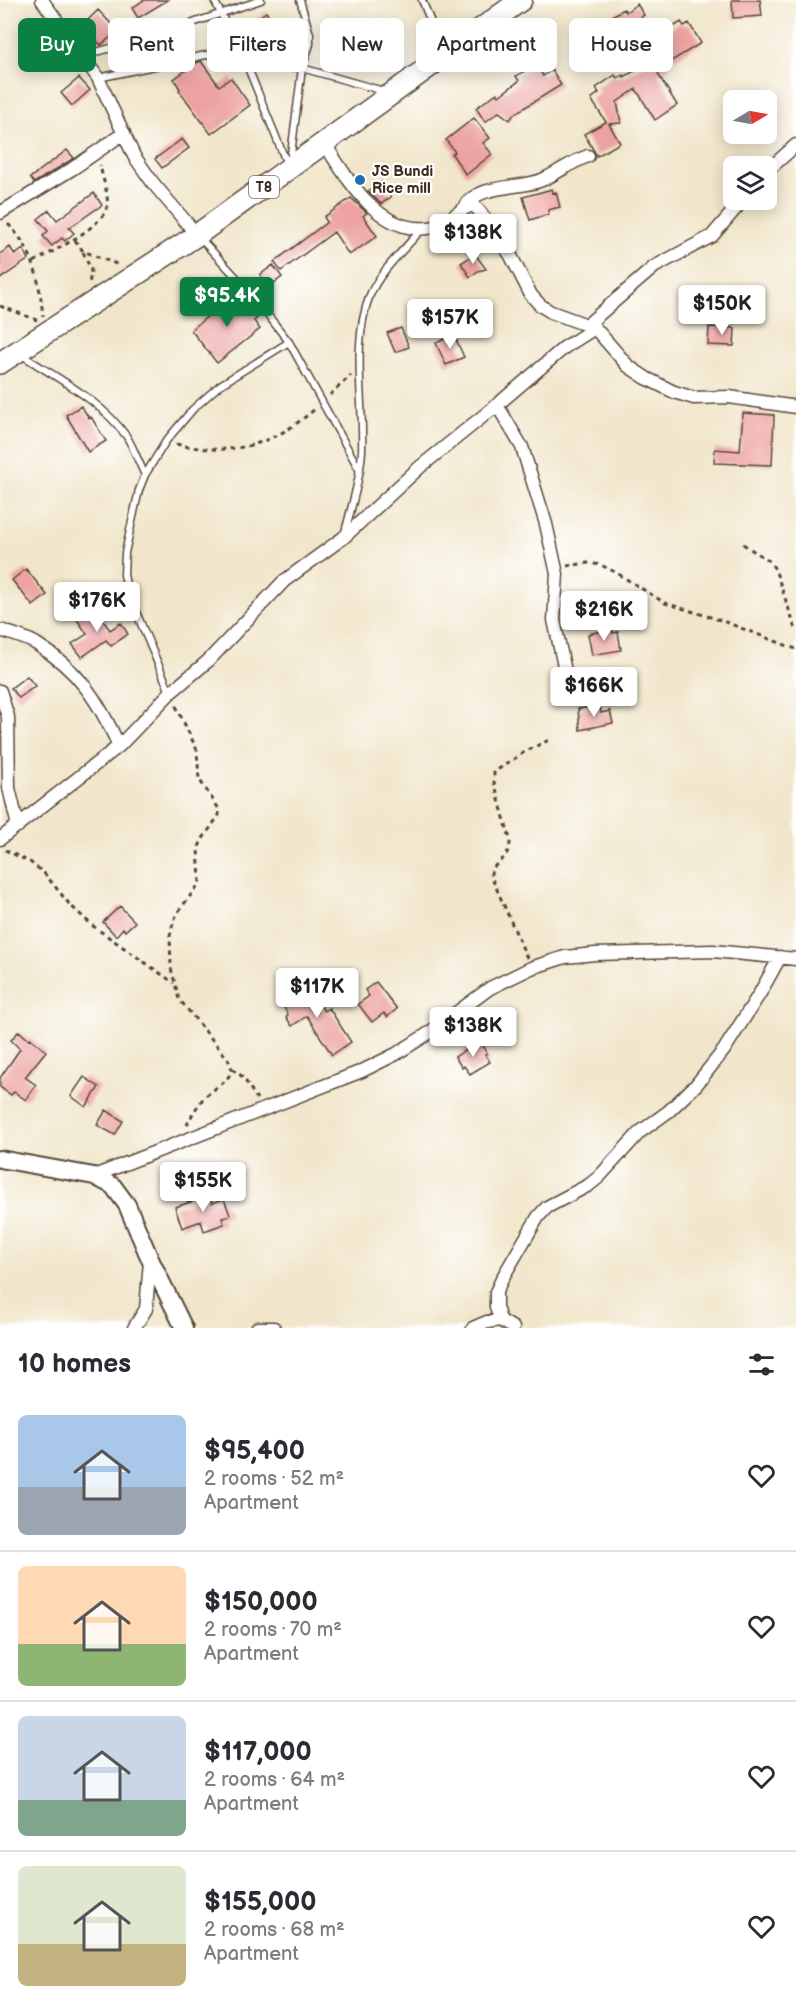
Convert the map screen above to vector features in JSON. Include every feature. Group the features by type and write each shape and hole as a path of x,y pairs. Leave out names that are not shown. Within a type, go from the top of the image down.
{"highway":[{"name":"T8","path":"497,18 521,0"},
{"name":"T8","path":"9,358 197,235 424,72"}],"street":[{"path":"42,0 55,18"},
{"path":"94,72 135,156 153,183 197,235"},
{"path":"3,218 124,133"},
{"path":"324,143 350,181 383,217 408,227 422,228 440,225 465,208 474,205 511,256 531,295 540,305 551,312 591,327 628,366 646,378 674,392 694,398 729,397 796,407"},
{"path":"777,162 796,145"},
{"path":"465,208 468,200 480,194 540,181 569,163 588,156"},
{"path":"0,839 119,746 170,693 208,661 284,581 344,538 420,467 591,327 654,267 712,236 734,210"},
{"path":"497,405 522,447 546,524 557,574 554,620 570,694"},
{"path":"0,630 34,643 73,672 102,709 119,746"},
{"path":"0,691 8,717 9,788 18,826"},
{"path":"93,1176 362,1071 396,1054 426,1035 490,988 531,968 565,957 713,951 796,959"},
{"path":"500,1320 496,1307 496,1292 538,1217 546,1207 594,1181 640,1132 669,1111 696,1085 724,1050 780,957"},
{"path":"0,1159 93,1176 113,1186 127,1205 150,1259 184,1328"},
{"path":"134,1328 146,1309 150,1259"},
{"path":"473,1328 500,1320 513,1328"},
{"path":"257,1328 274,1328"}],"lane":[{"path":"214,0 224,18"},
{"path":"96,52 261,0"},
{"path":"300,0 305,18"},
{"path":"422,0 429,18"},
{"path":"308,27 310,44 308,50"},
{"path":"98,78 207,55"},
{"path":"308,70 394,93"},
{"path":"250,72 289,168"},
{"path":"289,168 301,72"},
{"path":"344,538 360,471 362,423 360,364 364,315 370,295 379,279 422,228"},
{"path":"197,235 248,290 289,342 360,471"},
{"path":"170,693 128,594 124,575 124,553 128,532 144,475 166,441 193,408 220,385 289,342"},
{"path":"9,358 87,397 108,415 128,439 144,475"}],"path":[{"path":"34,262 75,240 96,223 107,209 97,153"},
{"path":"0,306 44,323 34,262 24,243 3,218"},
{"path":"75,240 91,270 85,308"},
{"path":"82,251 140,273"},
{"path":"166,441 212,450 250,446 283,433 323,403 360,364"},
{"path":"743,544 769,561 776,569 796,630"},
{"path":"556,567 587,563 601,565 665,603 720,620 796,649"},
{"path":"170,693 197,750 200,778 219,809 219,815 198,849 199,884 178,912 173,924 170,951 174,983 179,999 228,1059 232,1069 246,1082 263,1108"},
{"path":"531,968 491,876 491,870 504,859 510,847 494,776 498,769 512,759 551,739"},
{"path":"0,848 30,862 44,873 70,905 93,926 174,983"},
{"path":"183,1142 192,1113 212,1090 229,1078 232,1069"}],"building":[{"path":"144,0 168,0 138,18 132,8"},
{"path":"732,0 760,0 762,16 733,18"},
{"path":"637,4 644,15 640,18 613,18 612,16 624,9 626,12"},
{"path":"98,10 108,20 108,39 101,45 96,40 96,18 90,18"},
{"path":"266,12 270,18 258,18"},
{"path":"681,22 684,26 689,23 701,43 673,60 673,27"},
{"path":"201,61 219,86 231,78 250,105 211,134 179,90 174,79 184,72 195,72 196,63"},
{"path":"523,72 541,72 543,76 553,72 561,85 514,114 510,120 499,112 485,122 476,108 497,93 499,96 519,81 516,76"},
{"path":"633,72 662,72 658,74 677,105 655,120 636,89 617,102 621,123 609,124 620,143 597,156 584,134 606,122 591,99 599,93 596,88 615,75 617,78 623,75 624,77"},
{"path":"79,78 90,90 72,106 61,93"},
{"path":"474,118 490,138 483,143 492,154 466,175 452,154 455,152 446,140"},
{"path":"182,139 189,148 162,168 155,159"},
{"path":"67,150 74,158 34,183 30,178"},
{"path":"381,182 391,197 381,204 368,191"},
{"path":"552,189 553,193 556,192 560,207 548,210 549,214 530,220 523,197"},
{"path":"94,193 102,205 69,228 74,233 65,241 62,238 52,246 43,236 48,231 38,219 49,210 57,220"},
{"path":"351,198 367,213 363,216 377,236 349,255 334,232 281,271 274,262 327,222 324,217"},
{"path":"10,247 15,255 23,249 29,259 0,279 0,254"},
{"path":"475,254 486,269 470,277 461,263"},
{"path":"273,265 282,277 269,287 260,275"},
{"path":"233,295 236,298 239,295 259,316 254,321 260,329 217,363 191,330"},
{"path":"709,327 735,328 734,346 708,345"},
{"path":"401,328 409,347 395,352 387,333"},
{"path":"454,335 464,357 446,365 436,343"},
{"path":"81,406 106,441 88,452 66,415"},
{"path":"743,413 774,415 772,465 714,463 715,449 740,451"},
{"path":"26,569 47,595 33,606 12,580"},
{"path":"93,607 110,630 121,623 128,634 111,646 106,640 82,657 72,644 87,634 76,618"},
{"path":"612,629 613,633 618,632 621,650 592,655 588,634"},
{"path":"27,676 35,686 19,698 11,688"},
{"path":"600,706 601,713 610,711 613,723 580,730 578,709"},
{"path":"120,906 135,922 125,931 123,928 116,936 103,922"},
{"path":"376,982 397,1009 387,1017 384,1013 372,1022 358,1004 369,996 365,990"},
{"path":"307,986 324,1011 329,1008 351,1042 332,1055 307,1016 292,1026 286,1017 288,1015 282,1004"},
{"path":"19,1031 46,1051 25,1077 36,1085 26,1100 14,1092 11,1095 0,1087 0,1078 20,1049 11,1040"},
{"path":"480,1040 490,1062 470,1074 464,1066 462,1068 455,1057"},
{"path":"84,1077 99,1087 86,1107 71,1096"},
{"path":"106,1110 123,1121 115,1135 97,1125"},
{"path":"210,1196 212,1203 224,1199 230,1215 222,1218 224,1224 204,1231 201,1221 182,1228 175,1207"}],"place":[{"name":"JS Bundi Rice mill","path":"360,180"}]}
